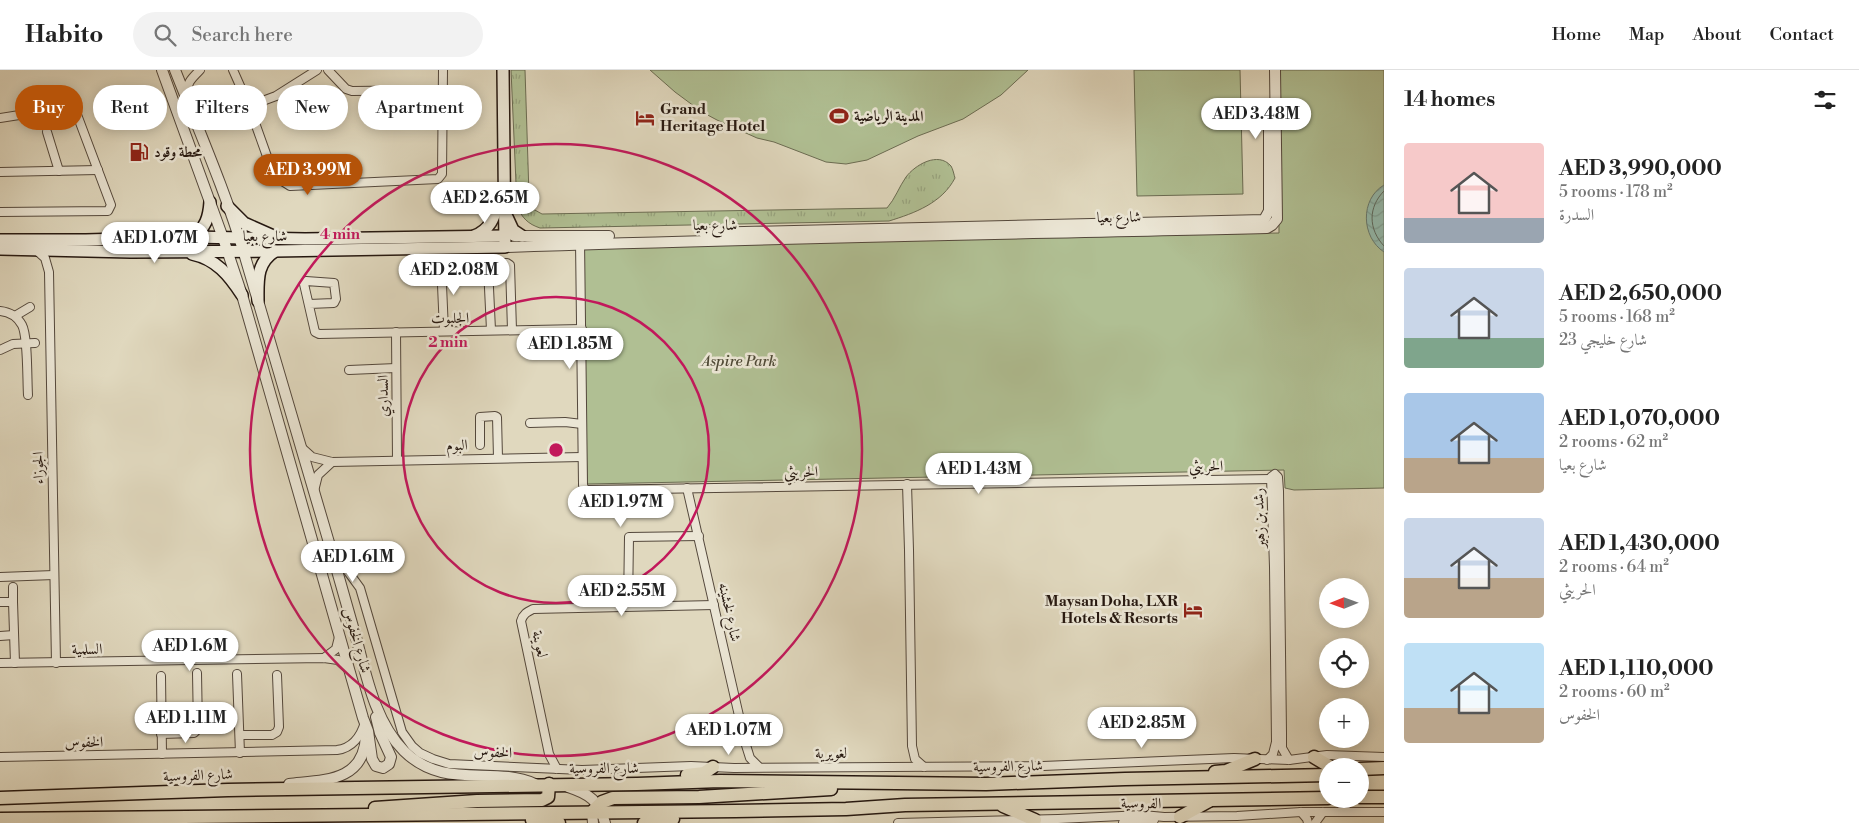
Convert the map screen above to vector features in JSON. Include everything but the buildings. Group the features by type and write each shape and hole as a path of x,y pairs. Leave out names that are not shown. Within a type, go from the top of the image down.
{"highway":[{"path":"1314,757 1319,760"},
{"path":"1125,779 1133,776 1226,771 1261,760"},
{"path":"637,784 704,773 713,767"},
{"path":"1369,769 1384,768"},
{"path":"1369,775 1384,774"},
{"name":"شارع الفروسية","path":"0,798 228,790 553,784 759,781 986,784 1125,779 1319,776"},
{"path":"599,817 606,800 617,797 699,797 792,792 843,788 875,783"},
{"path":"318,815 347,810 422,804 542,800 548,797 553,784"},
{"path":"1369,797 1384,797"},
{"path":"0,819 318,815 599,817 735,811 846,809 906,805 1319,798"},
{"path":"1180,817 1211,800"},
{"path":"999,804 1035,820"},
{"path":"644,823 735,811"},
{"path":"488,815 559,823"}],"main road":[{"path":"496,70 500,124 501,242"},
{"path":"500,124 503,70"},
{"path":"192,237 204,226 208,219 210,202"},
{"path":"502,205 512,230 522,236"},
{"path":"470,237 478,235 489,227 502,205"},
{"path":"228,206 237,217 251,227 265,233 290,239"},
{"name":"شارع بعيا","path":"0,240 192,237 290,239 470,237 501,242"},
{"name":"شارع بعيا","path":"0,249 275,251 501,242"},
{"path":"178,251 205,258 219,267 226,272 242,295"},
{"path":"258,301 259,270 265,259 275,251"}],"street":[{"name":"شارع الخفوس","path":"162,70 224,238 242,295 366,724 363,755 356,765 343,775 328,780 228,790"},
{"name":"شارع الخفوس","path":"175,70 181,85"},
{"path":"188,85 200,70"},
{"path":"233,70 240,85"},
{"path":"267,99 276,96 317,70"},
{"path":"328,70 346,89 358,91"},
{"path":"442,85 443,70"},
{"name":"شارع بعيا","path":"501,242 1055,230 1264,220 1269,211 1269,70"},
{"name":"شارع بعيا","path":"1111,228 1266,228 1272,225 1277,219 1275,70"},
{"path":"0,118 73,108 111,205 108,211 0,212"},
{"name":"شارع الخفوس","path":"198,130 239,238 302,448 367,679 387,729 405,751 421,764 430,768 454,774 523,779 536,785"},
{"path":"258,130 269,162 279,179 290,186 432,181 438,179 442,174 442,130"},
{"path":"47,132 59,171"},
{"path":"0,172 98,170"},
{"name":"شارع بعيا","path":"501,242 522,236 580,240"},
{"name":"الحريثي","path":"580,240 582,457 583,485 585,490 1271,479"},
{"path":"34,249 45,258 49,272"},
{"path":"49,272 52,259 62,250"},
{"path":"441,262 444,331"},
{"path":"491,330 488,267 492,262 510,265 512,330"},
{"name":"الجوزاء","path":"49,272 56,663"},
{"path":"306,282 334,283 336,299 334,303 310,304 304,288 306,282"},
{"name":"الجلبوت","path":"310,304 315,332 319,334 582,329"},
{"path":"15,316 30,307"},
{"path":"0,311 9,312 15,316 24,328 28,395"},
{"name":"السداري","path":"396,332 397,460"},
{"path":"0,350 13,344 50,343"},
{"path":"349,370 396,368"},
{"path":"480,445 480,418 497,417 498,458"},
{"path":"530,423 582,422"},
{"name":"البوم","path":"302,448 312,457 332,462 582,457"},
{"path":"314,494 318,475 332,462"},
{"name":"رشد بن زهير","path":"1261,760 1272,754 1276,742 1271,479 1273,474 1276,474 1278,477 1282,748 1289,760"},
{"path":"907,484 912,746 915,759 924,767"},
{"name":"شارع لخشينه","path":"687,488 700,536 714,605 750,758 759,767"},
{"path":"628,606 628,537 700,536"},
{"name":"الخفوس","path":"330,546 360,588 398,721 404,737 412,746 432,760 450,764 557,769"},
{"path":"0,577 54,575"},
{"path":"13,587 15,663"},
{"path":"0,602 13,602"},
{"name":"لعوينة","path":"557,769 548,749 522,622 523,616 533,609 714,605"},
{"path":"324,658 336,650 340,633"},
{"path":"0,636 14,635"},
{"name":"السلمية","path":"0,664 324,658 338,660 350,672"},
{"path":"161,734 194,733 198,729 197,673"},
{"path":"237,674 240,752"},
{"path":"240,735 272,735 277,732 279,727 277,675"},
{"path":"161,676 162,754"},
{"path":"366,724 370,736 373,762 378,767 385,767 390,762 391,756 379,729 367,679"},
{"name":"الخفوس","path":"0,757 341,750 351,745 366,724"},
{"path":"734,768 744,759 746,742"},
{"path":"901,767 908,761 912,746"},
{"path":"534,767 544,761 548,749"},
{"path":"901,767 1043,766 1142,761 1289,760 1327,755 1384,756"},
{"name":"لغويرية","path":"557,769 582,770 691,766 734,768 901,767"},
{"path":"553,784 577,790 591,797 599,817"},
{"path":"1300,812 1307,819 1308,823"},
{"name":"الفروسية","path":"898,823 1144,815 1180,817 1300,812 1384,812"},
{"path":"1314,823 1322,812"},
{"path":"1123,823 1164,817"},
{"path":"1058,819 1081,823"}],"green space":[{"path":"511,70 525,70 529,195 533,209 542,214 887,208 910,172 927,161 940,160 946,162 951,166 955,178 943,194 927,206 889,221 540,228 526,220 517,206"},
{"name":"المدينة الرياضية","path":"650,70 1028,70 1001,95 963,119 918,136 867,160 846,164 826,162 774,142 757,138 717,120 702,112 675,92"},
{"path":"1134,70 1240,70 1243,194 1137,196"},
{"name":"Aspire Park","path":"1278,70 1384,70 1384,488 1294,490 1285,488 1284,470 587,484 582,245 1279,233"}],"water":[{"path":"1384,185 1384,252 1371,237 1366,218 1367,208 1371,199 1376,191"}],"place":[{"name":"المدينة الرياضية","path":"839,116"},
{"name":"Grand Heritage Hotel","path":"645,118"},
{"name":"محطة وقود","path":"139,152"},
{"name":"Maysan Doha, LXR Hotels & Resorts","path":"1193,610"}]}
